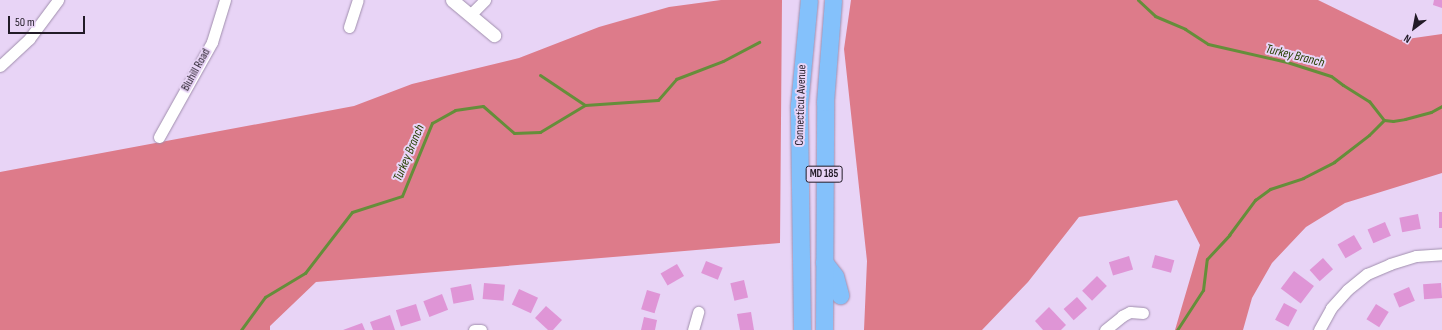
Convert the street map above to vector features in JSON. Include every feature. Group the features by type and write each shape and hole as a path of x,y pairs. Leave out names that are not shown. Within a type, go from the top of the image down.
{"main road":[{"name":"Connecticut Avenue","path":"802,330 799,105 809,0"},
{"name":"Connecticut Avenue","path":"824,330 825,102 833,0"},
{"path":"824,254 835,276 840,295"}],"street":[{"path":"0,66 29,39 58,0"},
{"name":"Bluhill Road","path":"158,137 212,42 225,0"},
{"path":"349,27 358,0"},
{"path":"452,0 471,14 494,35"},
{"path":"471,14 485,0"},
{"path":"1319,330 1331,308 1347,290 1368,274 1390,264 1416,256 1442,254"},
{"path":"693,330 698,312"},
{"path":"1105,330 1122,316 1130,312 1143,313"},
{"path":"474,330 480,330"}],"shaded area":[{"path":"721,0 782,0 780,243 316,282 270,326 270,330 0,330 0,172 354,106 412,84 519,58 599,27 669,7"},
{"path":"851,0 1318,0 1400,40 1442,34 1442,173 1345,203 1306,227 1272,263 1252,298 1243,330 1175,330 1200,245 1177,200 1079,217 1028,282 982,330 864,330 867,261 844,49"}],"building":[{"path":"1434,0 1442,0 1442,8 1433,5"},
{"path":"1439,212 1442,212 1442,228 1439,228"},
{"path":"1418,214 1421,229 1402,232 1399,218"},
{"path":"1385,222 1391,236 1373,243 1368,229"},
{"path":"1354,235 1362,249 1346,258 1338,244"},
{"path":"1155,255 1174,260 1171,273 1152,268"},
{"path":"1129,256 1133,269 1113,276 1109,262"},
{"path":"1323,258 1333,269 1320,281 1310,270"},
{"path":"706,261 723,268 718,280 701,273"},
{"path":"677,264 684,276 668,286 661,274"},
{"path":"1294,271 1314,286 1301,304 1281,289"},
{"path":"1097,276 1107,286 1092,301 1082,291"},
{"path":"744,280 748,298 734,301 730,283"},
{"path":"484,283 505,285 504,301 483,299"},
{"path":"1441,283 1442,298 1424,299 1423,284"},
{"path":"471,284 474,300 453,304 450,288"},
{"path":"1409,287 1415,301 1399,307 1393,294"},
{"path":"519,289 538,298 531,313 512,304"},
{"path":"647,290 660,294 655,313 641,309"},
{"path":"442,294 448,310 429,317 423,301"},
{"path":"1077,297 1087,308 1074,320 1064,309"},
{"path":"1284,303 1297,310 1288,327 1275,320"},
{"path":"416,304 421,320 401,326 396,310"},
{"path":"1376,304 1389,312 1379,327 1366,319"},
{"path":"546,306 562,320 553,330 548,330 535,318"},
{"path":"1049,307 1066,325 1061,330 1043,330 1035,321"},
{"path":"751,312 754,330 740,330 737,314"},
{"path":"390,315 395,330 373,330 370,322"},
{"path":"644,317 657,320 655,330 641,330"},
{"path":"362,323 365,330 343,330"}],"waterway":[{"name":"Turkey Branch","path":"1138,0 1155,16 1185,29 1208,44 1287,62 1331,76 1369,101 1384,120 1393,121 1405,119 1431,112 1442,106"},
{"name":"Turkey Branch","path":"241,330 265,297 305,273 352,212 402,196 432,123 455,110 483,106 514,133 540,132 585,105 658,100 676,79 723,61 759,42"},
{"path":"540,75 585,105"},
{"path":"1177,330 1203,290 1207,259 1229,235 1255,200 1270,189 1303,178 1334,162 1369,135 1384,120"}]}
